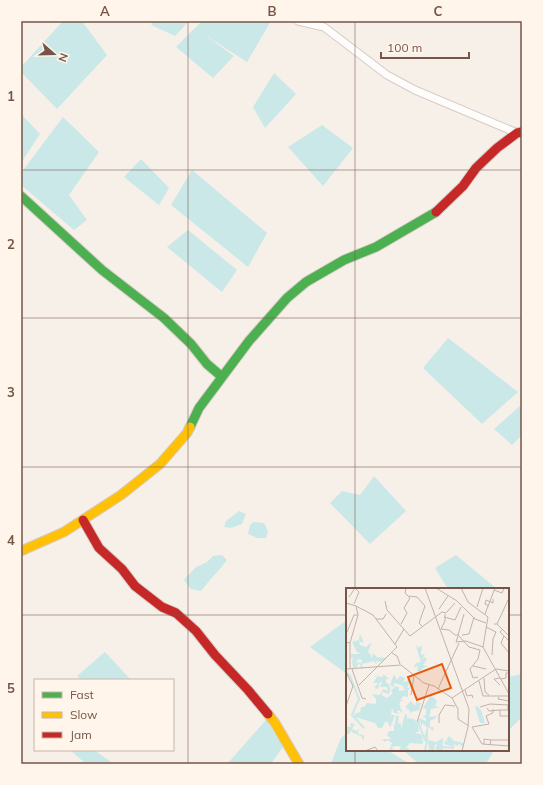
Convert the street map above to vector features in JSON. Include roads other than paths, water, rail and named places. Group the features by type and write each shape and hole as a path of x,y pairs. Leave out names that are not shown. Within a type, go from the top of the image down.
{"street":[{"path":"298,21 324,27 387,75 415,90 520,133"},
{"path":"21,551 64,532 121,495 160,464 187,433 199,408 221,376 286,298 306,282 344,260 376,247 437,211 462,186 476,168 497,148 520,133"},
{"path":"21,196 102,270 164,318 191,344 207,364 221,376"},
{"path":"83,520 99,548 122,569 135,586 162,607 176,613 196,630 215,655 248,690 275,723 299,764"}],"water":[{"path":"63,21 82,21 107,55 57,109 21,72 21,67"},
{"path":"154,21 189,21 175,36 151,25"},
{"path":"202,21 271,21 247,62 205,35 234,56 213,78 176,47"},
{"path":"274,73 296,94 265,128 253,107"},
{"path":"21,114 40,134 21,163"},
{"path":"63,117 99,152 69,195 87,220 74,230 21,185 21,173"},
{"path":"322,125 353,148 323,186 288,147"},
{"path":"141,159 169,188 159,205 124,177"},
{"path":"192,170 267,233 248,267 171,205"},
{"path":"188,230 237,270 222,292 167,247"},
{"path":"448,338 518,392 482,424 423,368"},
{"path":"522,404 522,435 512,445 494,429"},
{"path":"374,476 406,511 370,544 330,503 342,491 360,495"},
{"path":"239,511 246,514 242,524 231,528 224,527 226,521"},
{"path":"253,522 264,523 268,531 266,538 257,538 248,534 250,525"},
{"path":"222,555 227,560 201,591 191,589 184,580 196,567 207,562 213,556"},
{"path":"456,555 496,588 447,588 435,568"},
{"path":"346,621 346,673 310,647"},
{"path":"105,652 130,679 81,679 77,676"},
{"path":"522,674 522,717 509,730 509,677"},
{"path":"266,720 283,747 271,764 227,764"},
{"path":"346,734 346,751 389,751 410,764 333,764 331,763 341,738"},
{"path":"71,751 95,751 111,762 84,762"},
{"path":"404,751 493,751 486,764 419,764"}]}
